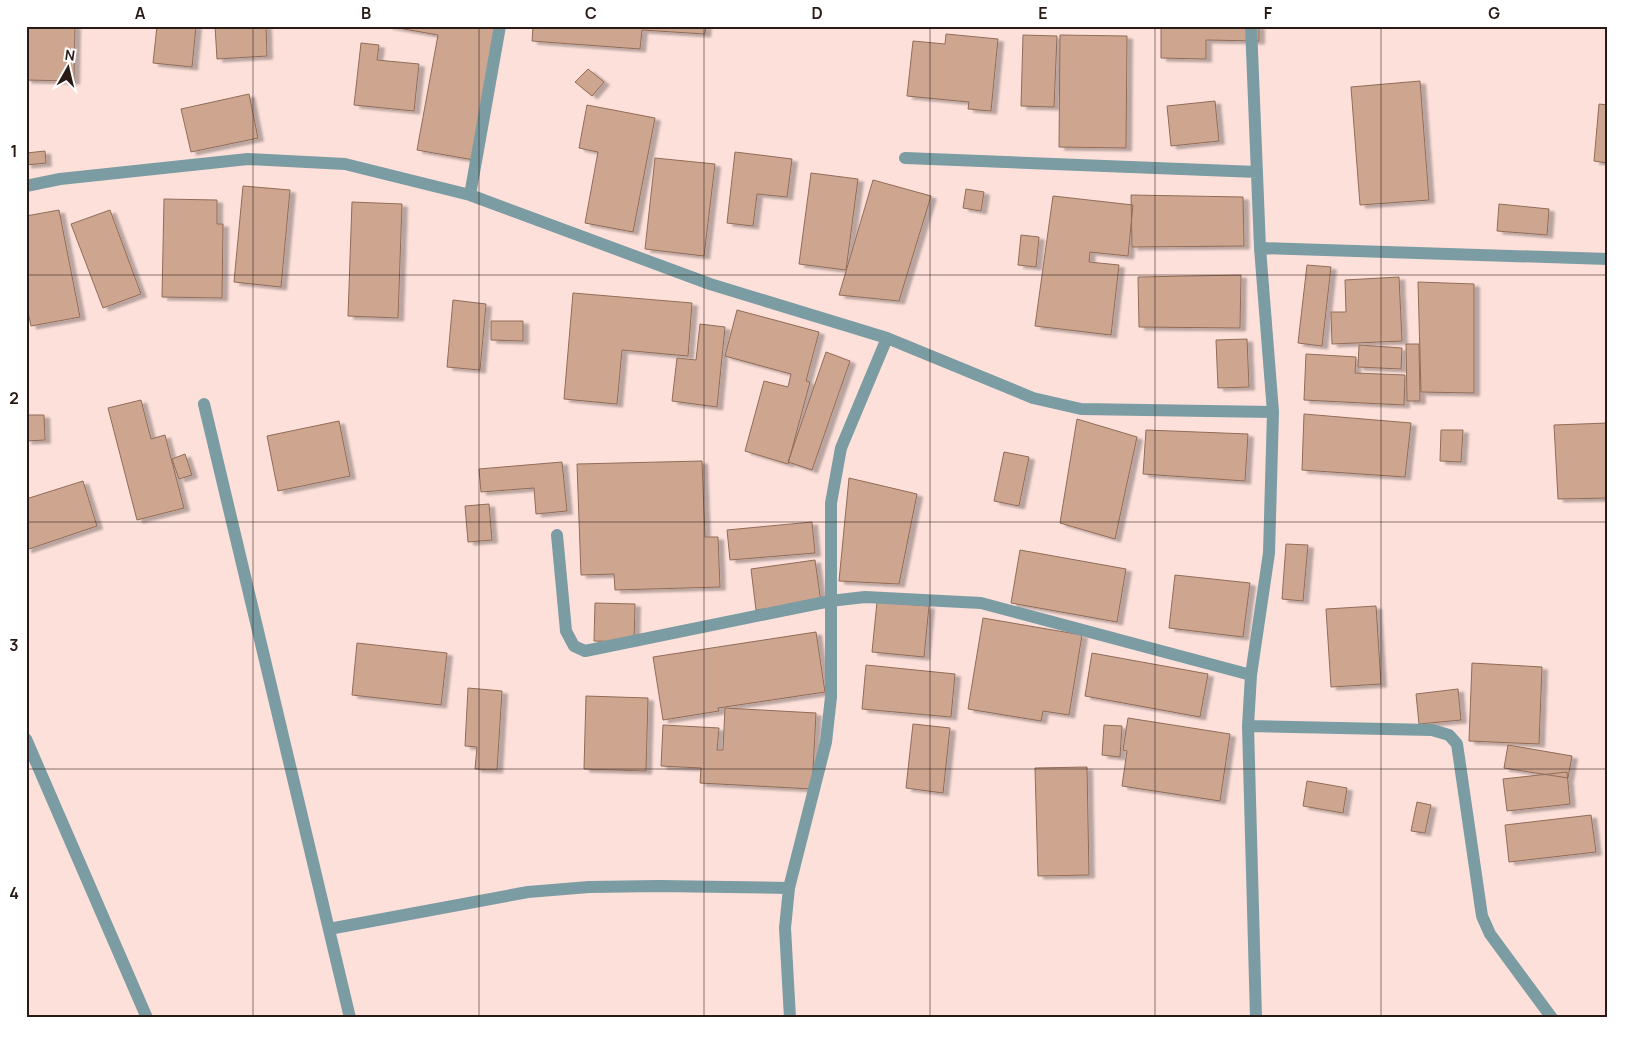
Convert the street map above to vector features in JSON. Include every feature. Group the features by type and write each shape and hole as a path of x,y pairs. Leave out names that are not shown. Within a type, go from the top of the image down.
{"street":[{"path":"470,195 500,26"},
{"path":"1252,26 1260,248 1273,412 1269,553 1251,675 1248,726 1256,1018"},
{"path":"906,158 1257,172"},
{"path":"26,186 60,179 248,159 345,164 470,195 710,284 887,338 1033,398 1056,405 1081,409 1273,412"},
{"path":"1260,248 1449,252 1608,260"},
{"path":"790,1018 785,928 789,888 826,742 831,696 831,503 841,448 887,338"},
{"path":"204,404 350,1018"},
{"path":"557,535 566,631 574,646 585,651 830,602 865,597 981,604 1251,675"},
{"path":"1248,726 1432,730 1449,735 1457,744 1482,916 1490,934 1552,1018"},
{"path":"26,739 147,1018"},
{"path":"329,929 528,892 589,887 650,886 789,888"}],"building":[{"path":"26,26 75,26 74,81 26,80"},
{"path":"157,26 196,26 192,67 153,63"},
{"path":"215,26 266,26 267,56 217,59"},
{"path":"387,26 498,26 474,160 417,150 438,35"},
{"path":"533,26 706,26 705,34 642,30 640,49 532,41"},
{"path":"1161,26 1259,26 1259,41 1206,40 1206,59 1161,58"},
{"path":"946,34 998,39 991,111 968,109 969,102 907,96 913,41 945,44"},
{"path":"1023,35 1057,36 1054,107 1021,106"},
{"path":"1060,35 1127,36 1126,148 1059,147"},
{"path":"361,43 379,45 377,60 419,64 414,111 354,105"},
{"path":"588,69 604,82 592,96 575,82"},
{"path":"1420,81 1429,200 1360,205 1351,87"},
{"path":"249,94 258,138 191,152 181,109"},
{"path":"1215,101 1219,141 1171,146 1167,106"},
{"path":"1599,104 1608,105 1608,163 1594,161"},
{"path":"587,105 655,118 633,232 585,223 598,152 579,148"},
{"path":"45,151 46,163 26,165 26,153"},
{"path":"735,152 792,159 787,197 757,194 753,226 727,223"},
{"path":"655,158 715,164 704,256 645,249"},
{"path":"811,173 858,179 846,270 799,264"},
{"path":"873,180 931,196 899,301 839,295"},
{"path":"243,186 290,190 281,287 234,282"},
{"path":"966,189 984,192 981,211 963,208"},
{"path":"1131,195 1243,197 1244,246 1132,247"},
{"path":"1053,196 1133,205 1128,256 1090,252 1089,262 1119,265 1111,335 1035,326"},
{"path":"164,199 217,200 217,224 223,224 222,298 162,297"},
{"path":"352,202 402,204 398,318 348,316"},
{"path":"1499,204 1549,209 1547,235 1497,231"},
{"path":"59,210 80,317 31,326 26,303 26,216"},
{"path":"110,210 141,294 103,308 71,224"},
{"path":"1021,235 1039,237 1036,267 1018,265"},
{"path":"1307,265 1331,267 1322,346 1298,343"},
{"path":"1241,275 1240,328 1139,327 1138,277"},
{"path":"1399,277 1402,341 1332,344 1331,312 1346,312 1345,280"},
{"path":"1418,282 1474,284 1474,393 1421,392"},
{"path":"573,293 692,303 688,356 622,350 617,404 564,399"},
{"path":"453,300 486,304 480,370 447,367"},
{"path":"737,310 819,332 806,381 810,382 788,464 745,451 764,381 788,387 791,374 725,356"},
{"path":"491,321 523,321 523,341 491,340"},
{"path":"700,324 725,327 717,407 672,401 677,358 696,360"},
{"path":"1247,339 1249,387 1218,388 1216,340"},
{"path":"1406,344 1419,344 1420,401 1407,401"},
{"path":"1359,345 1402,348 1401,369 1358,367"},
{"path":"826,352 850,361 812,470 788,462"},
{"path":"1306,354 1356,357 1355,373 1405,375 1404,405 1304,400"},
{"path":"141,400 151,439 165,435 184,508 137,520 108,408"},
{"path":"1304,414 1411,423 1405,477 1302,470"},
{"path":"26,415 44,415 45,440 26,441"},
{"path":"1077,419 1137,437 1115,539 1060,523"},
{"path":"339,421 350,476 278,491 267,436"},
{"path":"1608,423 1608,498 1558,499 1554,425"},
{"path":"1146,430 1248,434 1245,481 1143,474"},
{"path":"1441,430 1463,430 1461,462 1440,461"},
{"path":"1004,452 1029,457 1019,506 994,501"},
{"path":"185,454 192,475 179,479 172,459"},
{"path":"702,461 705,537 718,537 720,587 615,590 614,574 581,575 577,464"},
{"path":"562,462 567,511 536,514 534,488 481,492 479,469"},
{"path":"849,478 917,494 899,584 839,581"},
{"path":"83,481 97,526 26,550 26,499"},
{"path":"489,504 492,540 468,542 465,506"},
{"path":"812,522 815,553 730,560 727,530"},
{"path":"1286,544 1308,545 1303,601 1282,599"},
{"path":"1020,550 1126,569 1117,622 1011,603"},
{"path":"815,560 821,602 756,610 751,569"},
{"path":"1175,575 1250,583 1243,637 1169,628"},
{"path":"877,602 929,606 924,657 872,652"},
{"path":"595,603 635,604 634,642 594,641"},
{"path":"1376,606 1381,684 1331,687 1326,609"},
{"path":"983,618 1082,635 1069,715 1043,711 1041,721 968,709"},
{"path":"816,632 825,692 718,708 719,711 663,720 653,657"},
{"path":"357,643 447,653 441,705 352,695"},
{"path":"1092,653 1208,674 1200,717 1085,696"},
{"path":"1472,663 1542,667 1539,744 1469,741"},
{"path":"866,665 955,674 951,717 862,709"},
{"path":"468,688 502,691 497,770 475,769 477,747 465,746"},
{"path":"1458,689 1461,720 1419,724 1416,694"},
{"path":"586,696 648,698 646,771 584,769"},
{"path":"725,708 816,713 812,789 700,783 701,768 661,766 663,725 719,728 717,750 723,750"},
{"path":"1128,718 1230,734 1220,801 1122,786 1127,751 1123,750"},
{"path":"913,724 950,728 943,793 906,788"},
{"path":"1104,725 1122,726 1120,757 1102,755"},
{"path":"1508,745 1572,756 1568,778 1504,768"},
{"path":"1087,767 1089,875 1038,876 1035,768"},
{"path":"1567,772 1570,804 1507,811 1503,779"},
{"path":"1307,781 1347,788 1343,813 1303,806"},
{"path":"1417,802 1431,805 1425,833 1411,831"},
{"path":"1591,815 1596,852 1509,862 1505,825"}]}
